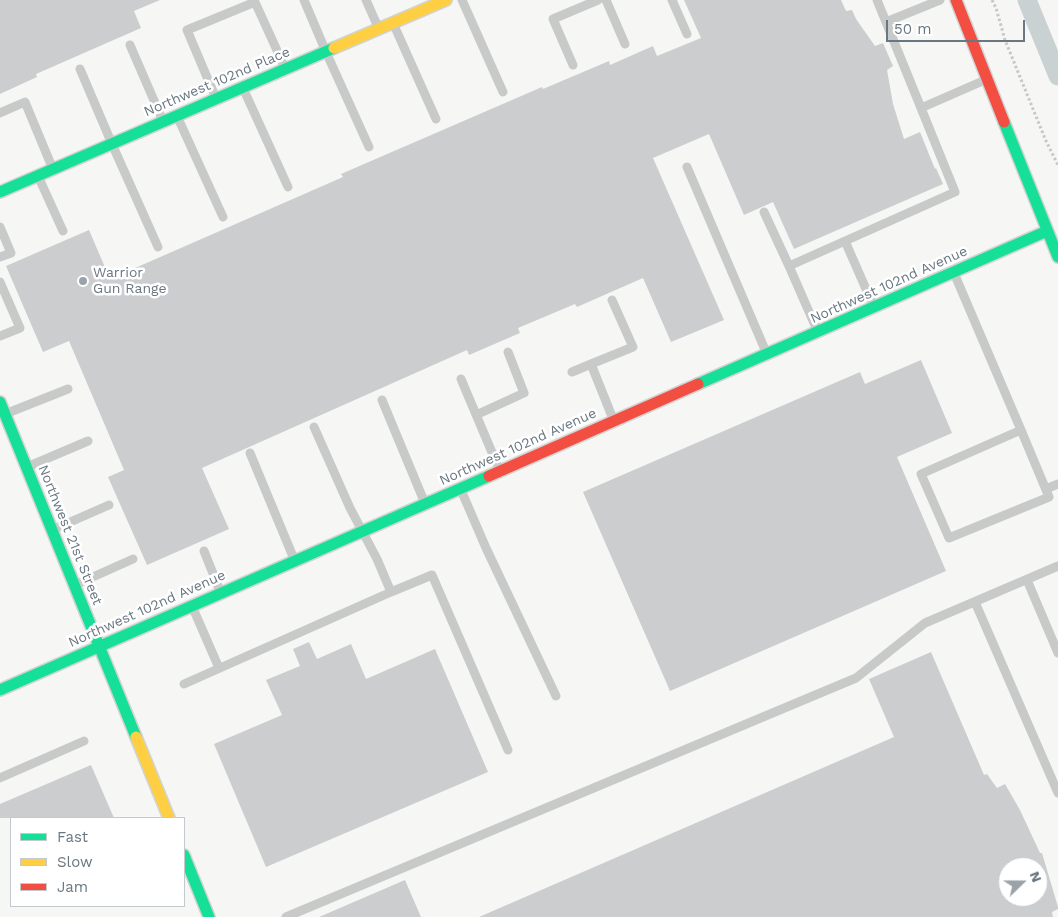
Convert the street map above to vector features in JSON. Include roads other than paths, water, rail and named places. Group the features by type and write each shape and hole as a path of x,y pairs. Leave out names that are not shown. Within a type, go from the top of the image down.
{"street":[{"name":"Northwest 102nd Place","path":"0,192 445,0"},
{"path":"956,0 1058,256"},
{"name":"Northwest 102nd Avenue","path":"0,690 1048,231"},
{"name":"Northwest 21st Street","path":"0,402 169,817"},
{"path":"185,857 209,917"}],"lane":[{"path":"304,0 369,147"},
{"path":"366,0 379,29"},
{"path":"462,0 503,92"},
{"path":"573,65 553,19 598,0"},
{"path":"606,0 625,44"},
{"path":"672,0 687,34"},
{"path":"789,266 955,192 876,0"},
{"path":"886,22 940,0"},
{"path":"217,99 187,30 255,2 285,70"},
{"path":"393,23 436,119"},
{"path":"130,45 164,122"},
{"path":"80,69 158,247"},
{"path":"921,108 988,79"},
{"path":"243,88 288,188"},
{"path":"0,113 25,102 54,169"},
{"path":"177,116 223,216"},
{"path":"687,167 767,354"},
{"path":"38,176 63,231"},
{"path":"764,212 818,332"},
{"path":"0,227 11,253 0,257"},
{"path":"845,241 874,308"},
{"path":"954,272 1021,430 1046,489 1049,497 949,538 921,474 1021,430"},
{"path":"0,282 20,328 0,336"},
{"path":"572,372 633,347 612,300"},
{"path":"476,415 524,393 508,352"},
{"path":"591,364 614,422"},
{"path":"461,379 500,471"},
{"path":"5,414 68,389"},
{"path":"382,400 426,504"},
{"path":"314,427 350,508 377,559 391,592"},
{"path":"27,467 88,442"},
{"path":"250,453 295,561"},
{"path":"1046,489 1058,484"},
{"path":"460,489 556,696"},
{"path":"52,530 109,505"},
{"path":"204,551 221,593"},
{"path":"75,585 134,559"},
{"path":"287,917 856,678 925,623 1058,566"},
{"path":"184,684 432,575 508,750"},
{"path":"1027,580 1058,653"},
{"path":"975,602 1058,793"},
{"path":"192,606 219,668"},
{"path":"0,778 84,741"}],"waterway":[{"path":"1027,0 1058,76"}],"place":[{"name":"Warrior Gun Range","path":"83,281"}]}
